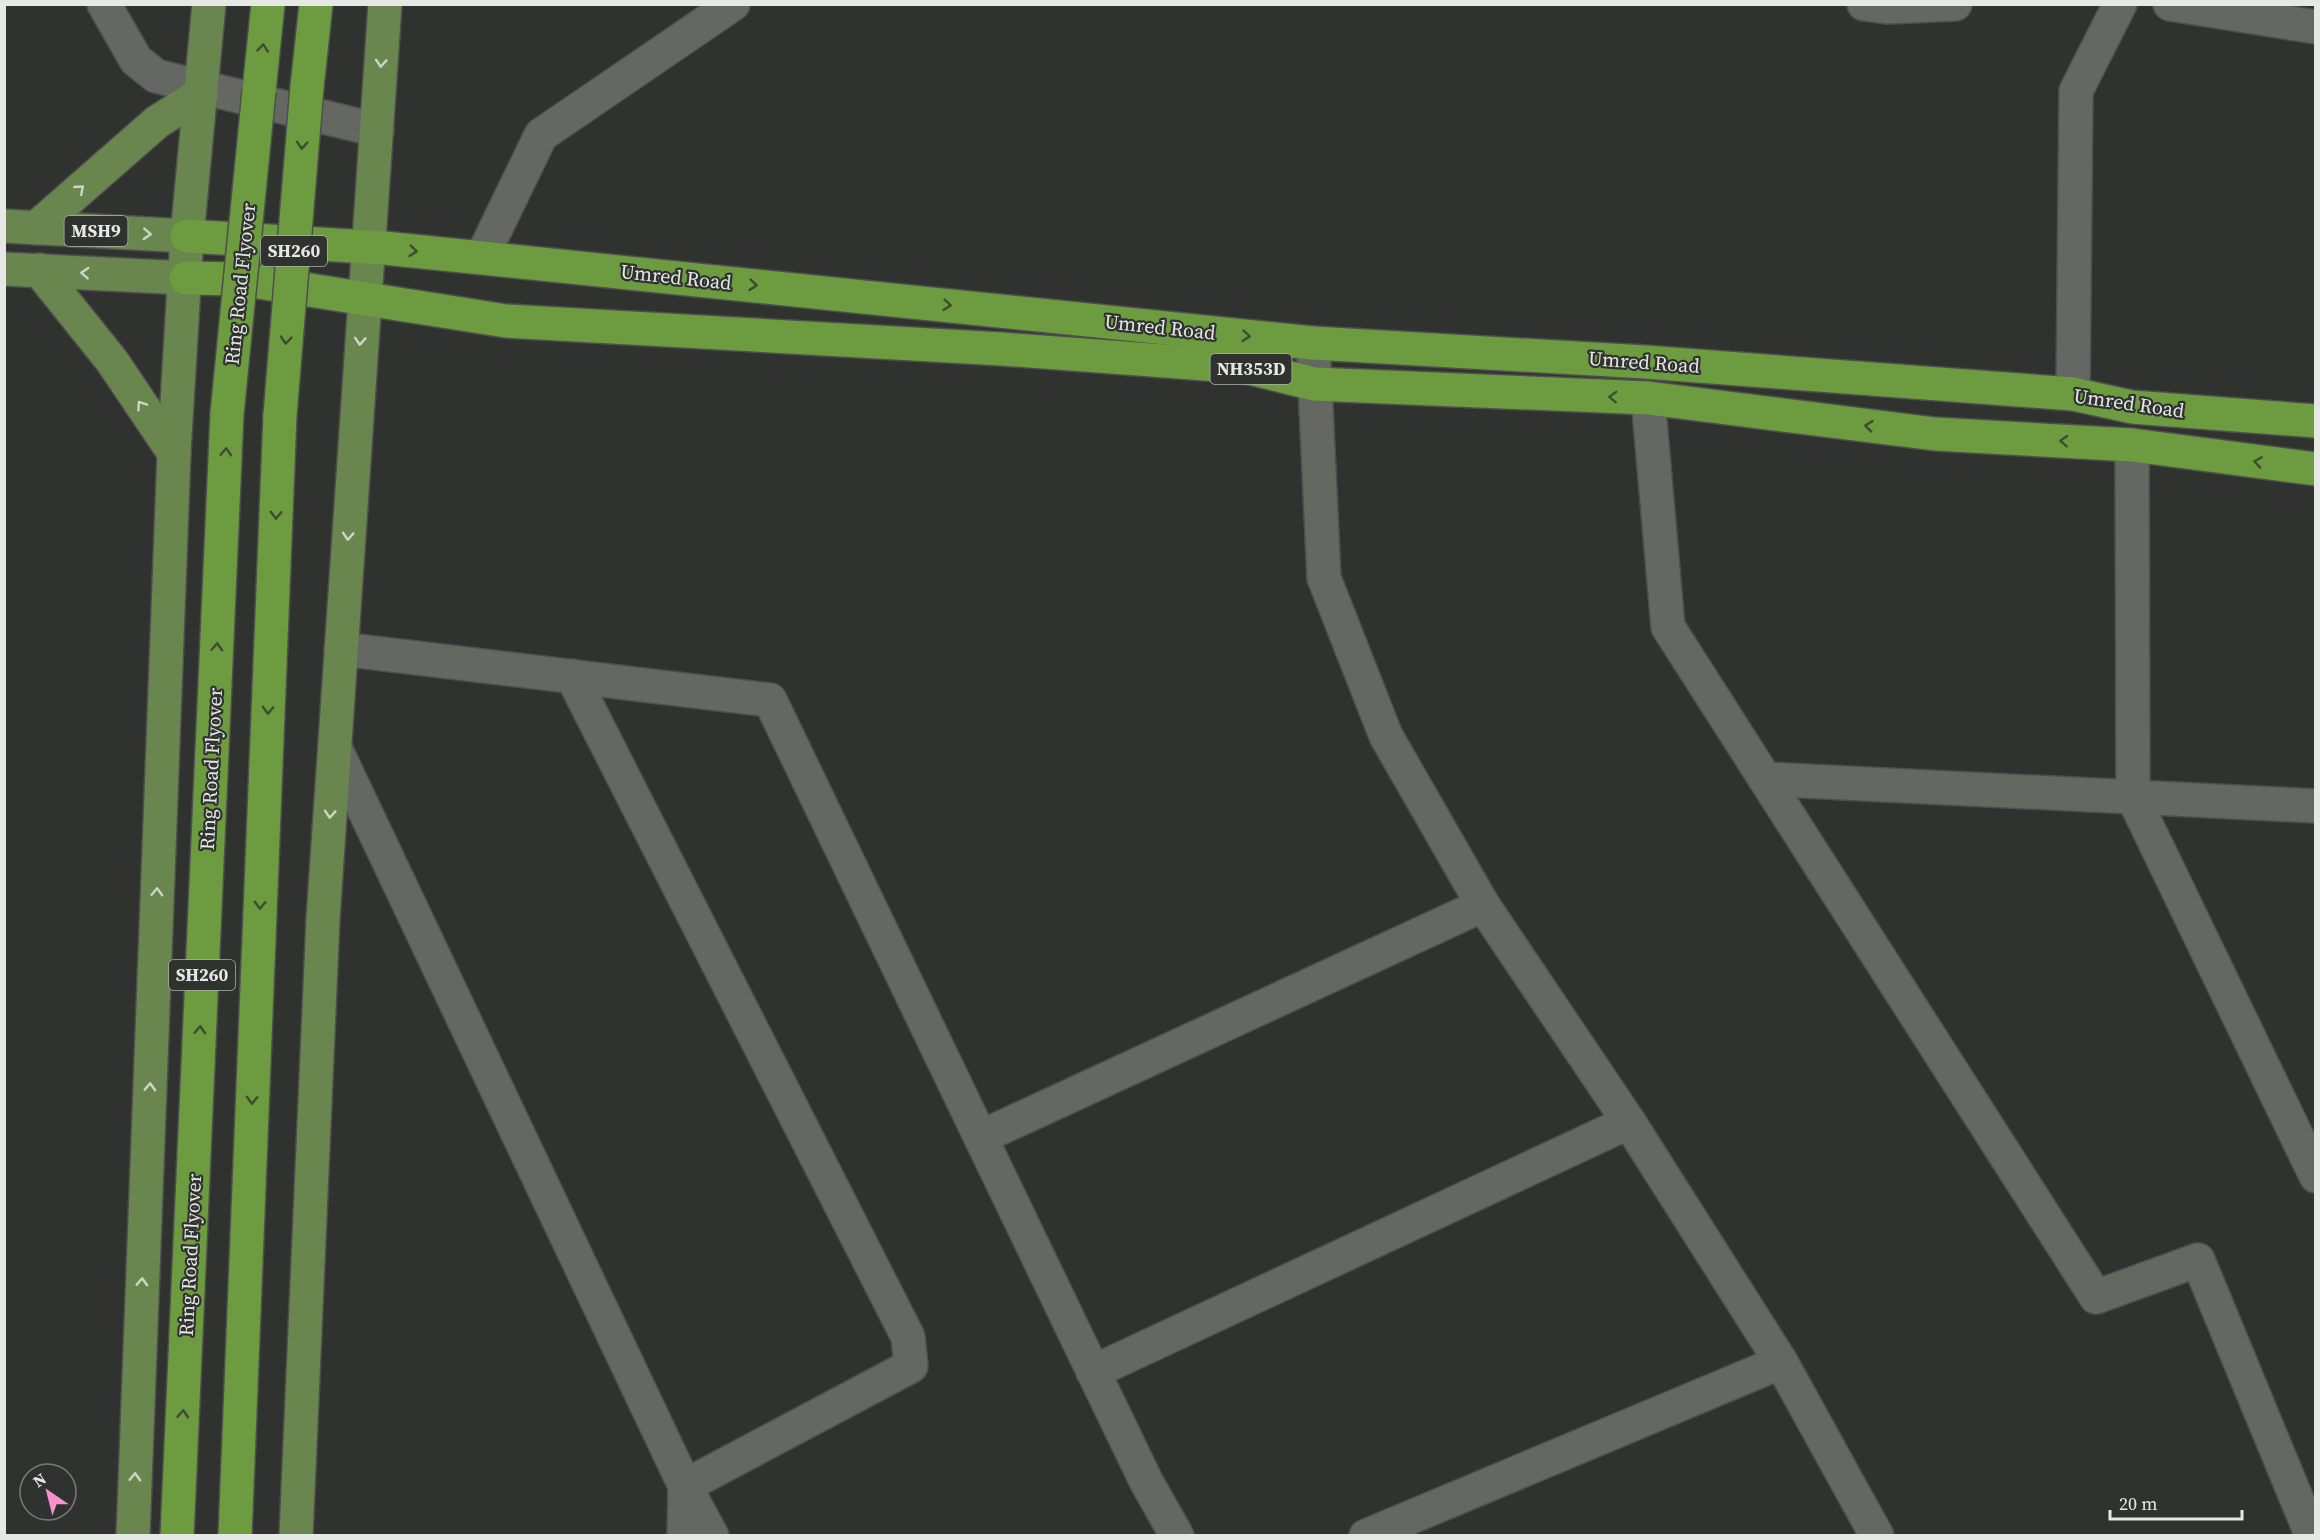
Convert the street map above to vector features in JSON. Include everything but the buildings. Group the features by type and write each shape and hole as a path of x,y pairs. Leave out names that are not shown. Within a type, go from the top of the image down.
{"highway":[{"name":"Ring Road Flyover","path":"177,1536 227,414 268,4"},
{"name":"SH260","path":"235,1536 280,415 316,4"},
{"name":"Umred Road","path":"187,236 368,246 1313,343 1645,362 2073,394 2132,407 2316,421"},
{"name":"NH353D","path":"186,278 240,279 506,321 1002,349 1246,367 1314,384 1648,398 1935,434 2132,445 2316,469"}],"main road":[{"path":"133,1536 174,453 187,236 209,4"},
{"path":"296,1536 322,931 363,299 385,4"},
{"path":"20,227 201,91"},
{"name":"Umred Road","path":"20,227 187,236"},
{"path":"4,269 186,278"},
{"path":"39,270 111,361 174,453"}],"street":[{"path":"104,4 136,60 156,76 201,91 377,130"},
{"path":"482,257 541,135 733,4"},
{"path":"1879,6 1955,4"},
{"path":"2073,394 2076,91 2120,4"},
{"path":"2170,4 2316,27"},
{"path":"1313,343 1324,578 1386,736 1483,905 1629,1122 1781,1362 1877,1536"},
{"path":"1648,398 1668,627 2096,1297 2198,1260 2312,1536"},
{"path":"2132,445 2133,797 2316,1176"},
{"path":"341,649 770,700 1146,1481 1177,1536"},
{"path":"572,676 909,1337 911,1365 686,1486"},
{"path":"335,748 686,1486 712,1536"},
{"path":"1765,779 2316,806"},
{"path":"981,1137 1483,905"},
{"path":"1094,1371 1629,1122"},
{"path":"1366,1536 1781,1362"},
{"path":"684,1536 686,1486"}]}
